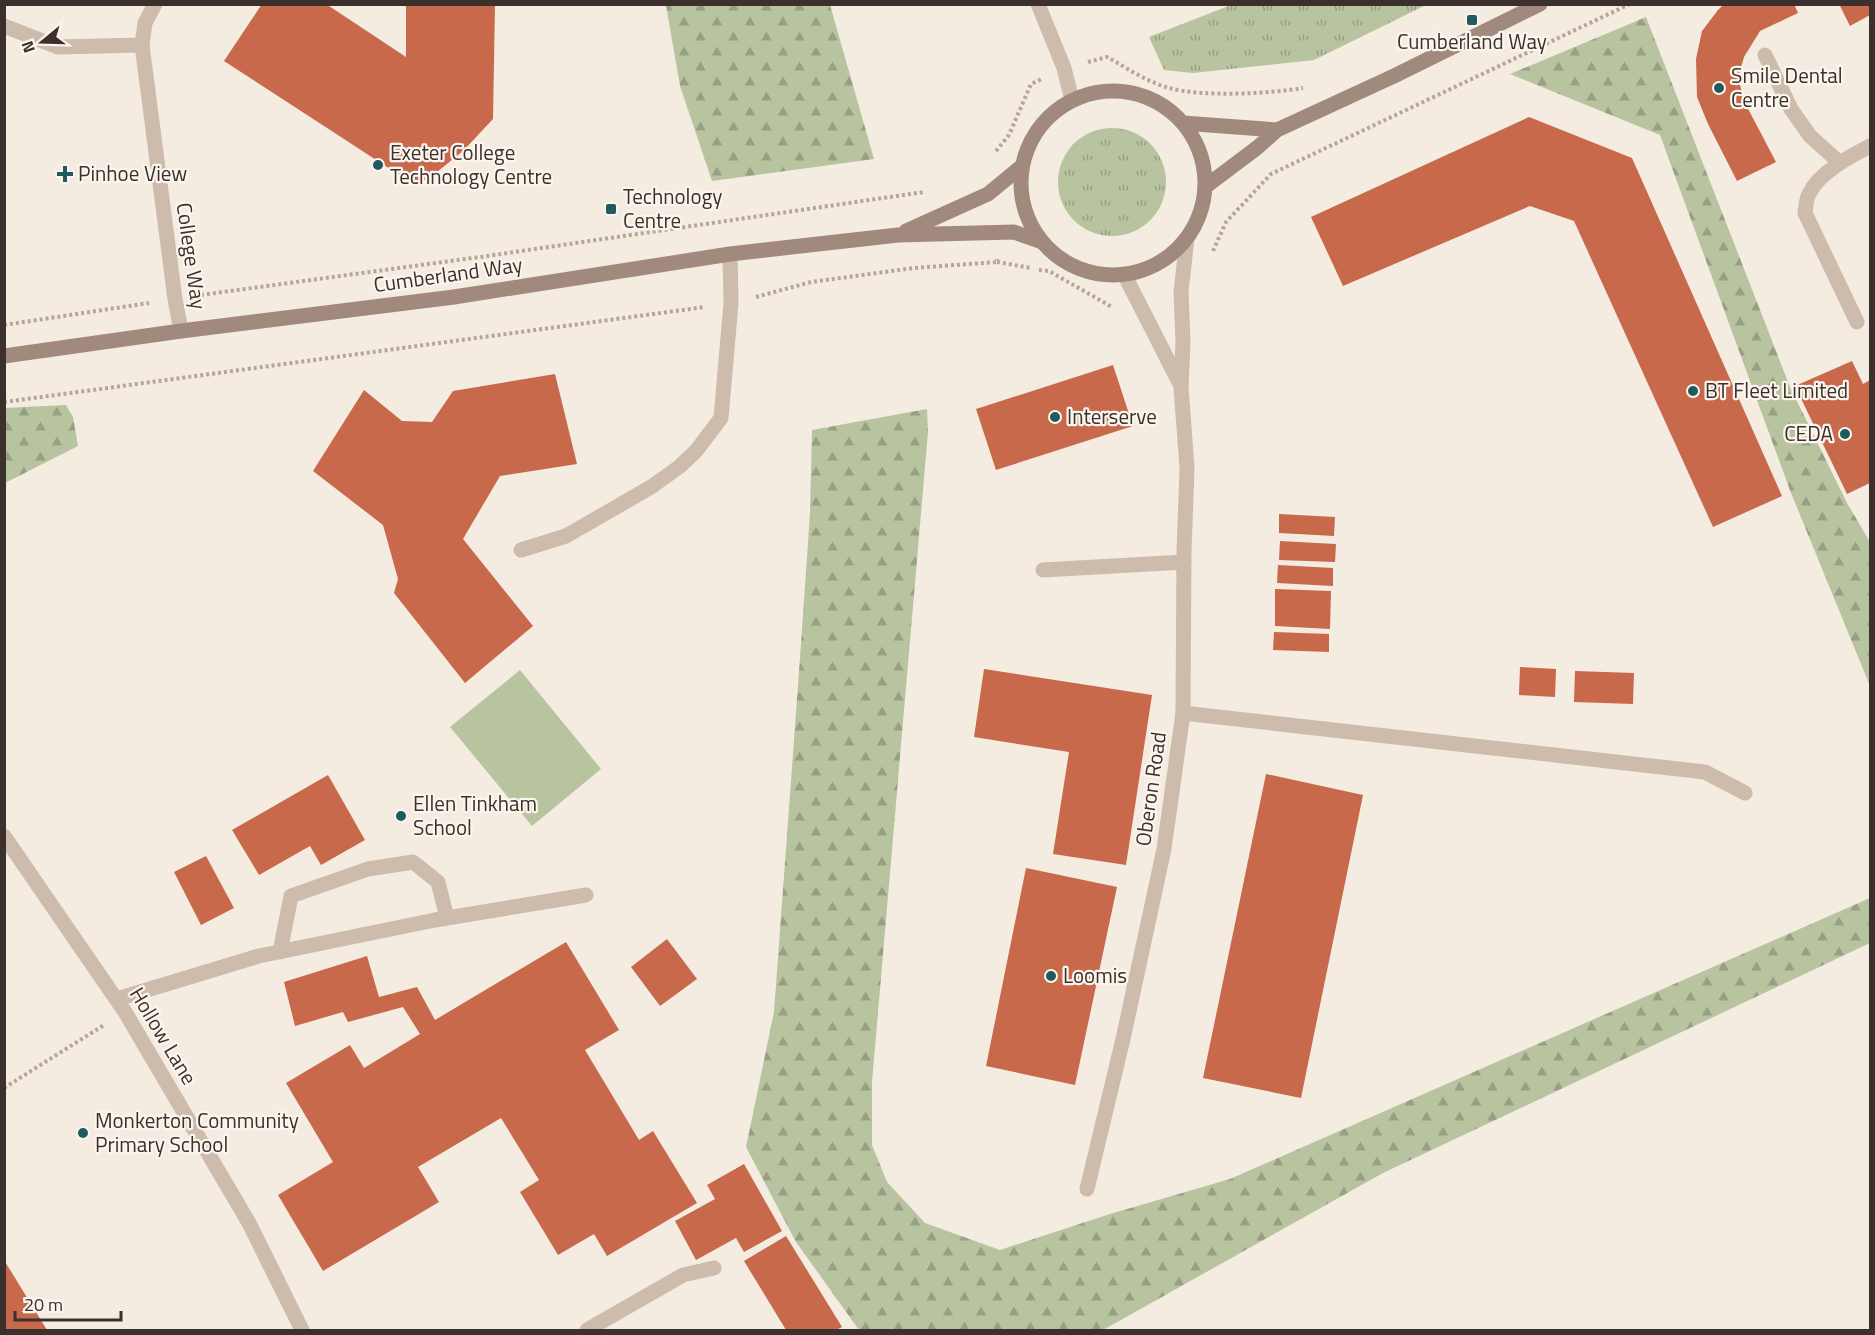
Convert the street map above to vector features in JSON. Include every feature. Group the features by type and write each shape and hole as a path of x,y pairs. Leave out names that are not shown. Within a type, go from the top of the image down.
{"main road":[{"path":"1205,187 1277,130 1395,76 1540,4"},
{"path":"1112,91 1138,94 1162,105 1183,123 1203,164 1205,187 1203,205 1197,222 1187,238 1170,256 1148,268 1124,274 1104,275 1085,271 1067,262 1042,242 1028,219 1021,191 1022,166 1034,135 1047,119 1072,100 1090,94 1112,91"},
{"path":"1183,123 1277,130"},
{"name":"Cumberland Way","path":"898,235 988,194 1022,166"},
{"name":"Cumberland Way","path":"4,356 454,297 730,254 898,235 1014,232 1042,242"}],"street":[{"name":"College Way","path":"155,4 145,23 142,45 174,299 181,331"},
{"path":"1038,4 1064,68 1072,100"},
{"path":"4,26 58,47 142,45"},
{"path":"1765,56 1791,109 1803,127 1839,162"},
{"path":"1857,322 1805,213 1809,193 1839,162 1870,146"},
{"name":"Oberon Road","path":"1087,1189 1123,1040 1164,849 1183,713 1187,468 1181,387 1183,342 1181,292 1187,238"},
{"path":"521,550 566,537 651,488 696,451 721,418 731,303 730,254"},
{"name":"Oberon Road","path":"1124,274 1181,387"},
{"path":"1043,570 1184,562"},
{"path":"1183,713 1705,772 1745,793"},
{"name":"Hollow Lane","path":"4,836 121,1005 249,1223 302,1330"},
{"path":"280,952 291,896 368,869 413,862 438,882 447,918"},
{"path":"121,1005 259,956 447,918 586,895"},
{"path":"587,1330 683,1275 714,1268"}],"path":[{"path":"1213,252 1226,222 1271,174 1630,4"},
{"path":"1064,68 1107,57 1151,82 1171,88 1211,93 1276,92 1307,87"},
{"path":"4,325 933,191"},
{"path":"997,262 1049,271 1114,308"},
{"path":"4,1088 121,1005"}],"green space":[{"path":"666,5 830,5 874,159 712,181 680,86"},
{"path":"1231,5 1426,5 1314,60 1193,73 1164,70 1149,37"},
{"path":"1646,17 1790,387 1847,503 1870,542 1870,686 1791,493 1660,135 1510,74"},
{"path":"1112,128 1133,132 1150,144 1162,161 1166,182 1162,203 1150,220 1133,232 1112,236 1091,232 1074,220 1062,203 1058,182 1062,161 1074,144 1091,132"},
{"path":"66,405 73,417 78,446 5,483 5,408"},
{"path":"927,409 928,432 872,1082 872,1145 887,1182 925,1223 1000,1250 1110,1214 1230,1179 1870,898 1870,943 1383,1173 1103,1330 859,1330 796,1242 746,1147 774,1012 810,513 812,430"},
{"path":"520,670 601,769 532,826 450,727"}],"building":[{"path":"262,4 326,4 406,57 406,4 495,4 493,119 463,151 427,180 407,180 224,61"},
{"name":"Smile Dental Centre","path":"1724,4 1794,4 1798,13 1760,31 1744,57 1738,78 1745,103 1776,162 1737,181 1697,97 1696,59 1702,31"},
{"path":"1839,4 1870,4 1870,15 1850,26"},
{"name":"BT Fleet Limited","path":"1529,117 1632,158 1782,496 1713,527 1574,221 1530,206 1343,286 1311,217"},
{"name":"CEDA","path":"1852,361 1863,384 1870,380 1870,483 1847,494 1795,386"},
{"name":"Interserve","path":"1113,365 1133,426 996,470 976,409"},
{"path":"555,374 577,464 500,476 463,539 533,626 465,683 394,593 398,579 383,525 313,471 364,390 402,421 432,422 453,391"},
{"path":"1279,514 1335,517 1334,536 1279,533"},
{"path":"1280,541 1336,544 1335,562 1279,560"},
{"path":"1278,565 1333,568 1333,586 1277,583"},
{"path":"1275,589 1331,591 1330,629 1275,626"},
{"path":"1274,632 1329,634 1329,652 1273,650"},
{"path":"1520,667 1556,669 1555,697 1519,695"},
{"path":"984,669 1152,695 1126,865 1053,854 1069,752 974,737"},
{"path":"1575,671 1634,673 1633,704 1574,702"},
{"path":"1266,774 1363,795 1301,1098 1203,1078"},
{"path":"328,775 365,840 321,865 310,846 259,875 232,830"},
{"path":"206,856 234,908 201,925 174,872"},
{"name":"Loomis","path":"1026,868 1117,887 1075,1085 986,1066"},
{"path":"667,939 697,979 660,1006 631,967"},
{"path":"566,942 619,1030 585,1050 639,1140 653,1131 697,1203 607,1256 594,1234 558,1255 520,1192 539,1180 501,1118 418,1167 439,1202 323,1271 278,1195 333,1162 286,1083 350,1045 364,1068 420,1034 403,1007 348,1022 343,1012 295,1026 284,982 367,956 379,997 417,987 435,1020"},
{"path":"744,1164 782,1231 744,1252 736,1238 696,1260 675,1221 715,1199 707,1185"},
{"path":"786,1236 842,1327 836,1330 786,1330 744,1261"},
{"path":"4,1260 47,1330 4,1330"}],"place":[{"name":"Cumberland Way","path":"1472,20"},
{"name":"Smile Dental Centre","path":"1719,88"},
{"name":"Exeter College Technology Centre","path":"378,165"},
{"name":"Pinhoe View","path":"65,174"},
{"name":"Technology Centre","path":"611,209"},
{"name":"BT Fleet Limited","path":"1693,391"},
{"name":"Interserve","path":"1055,417"},
{"name":"CEDA","path":"1845,434"},
{"name":"Ellen Tinkham School","path":"401,816"},
{"name":"Loomis","path":"1051,976"},
{"name":"Monkerton Community Primary School","path":"83,1133"}]}
